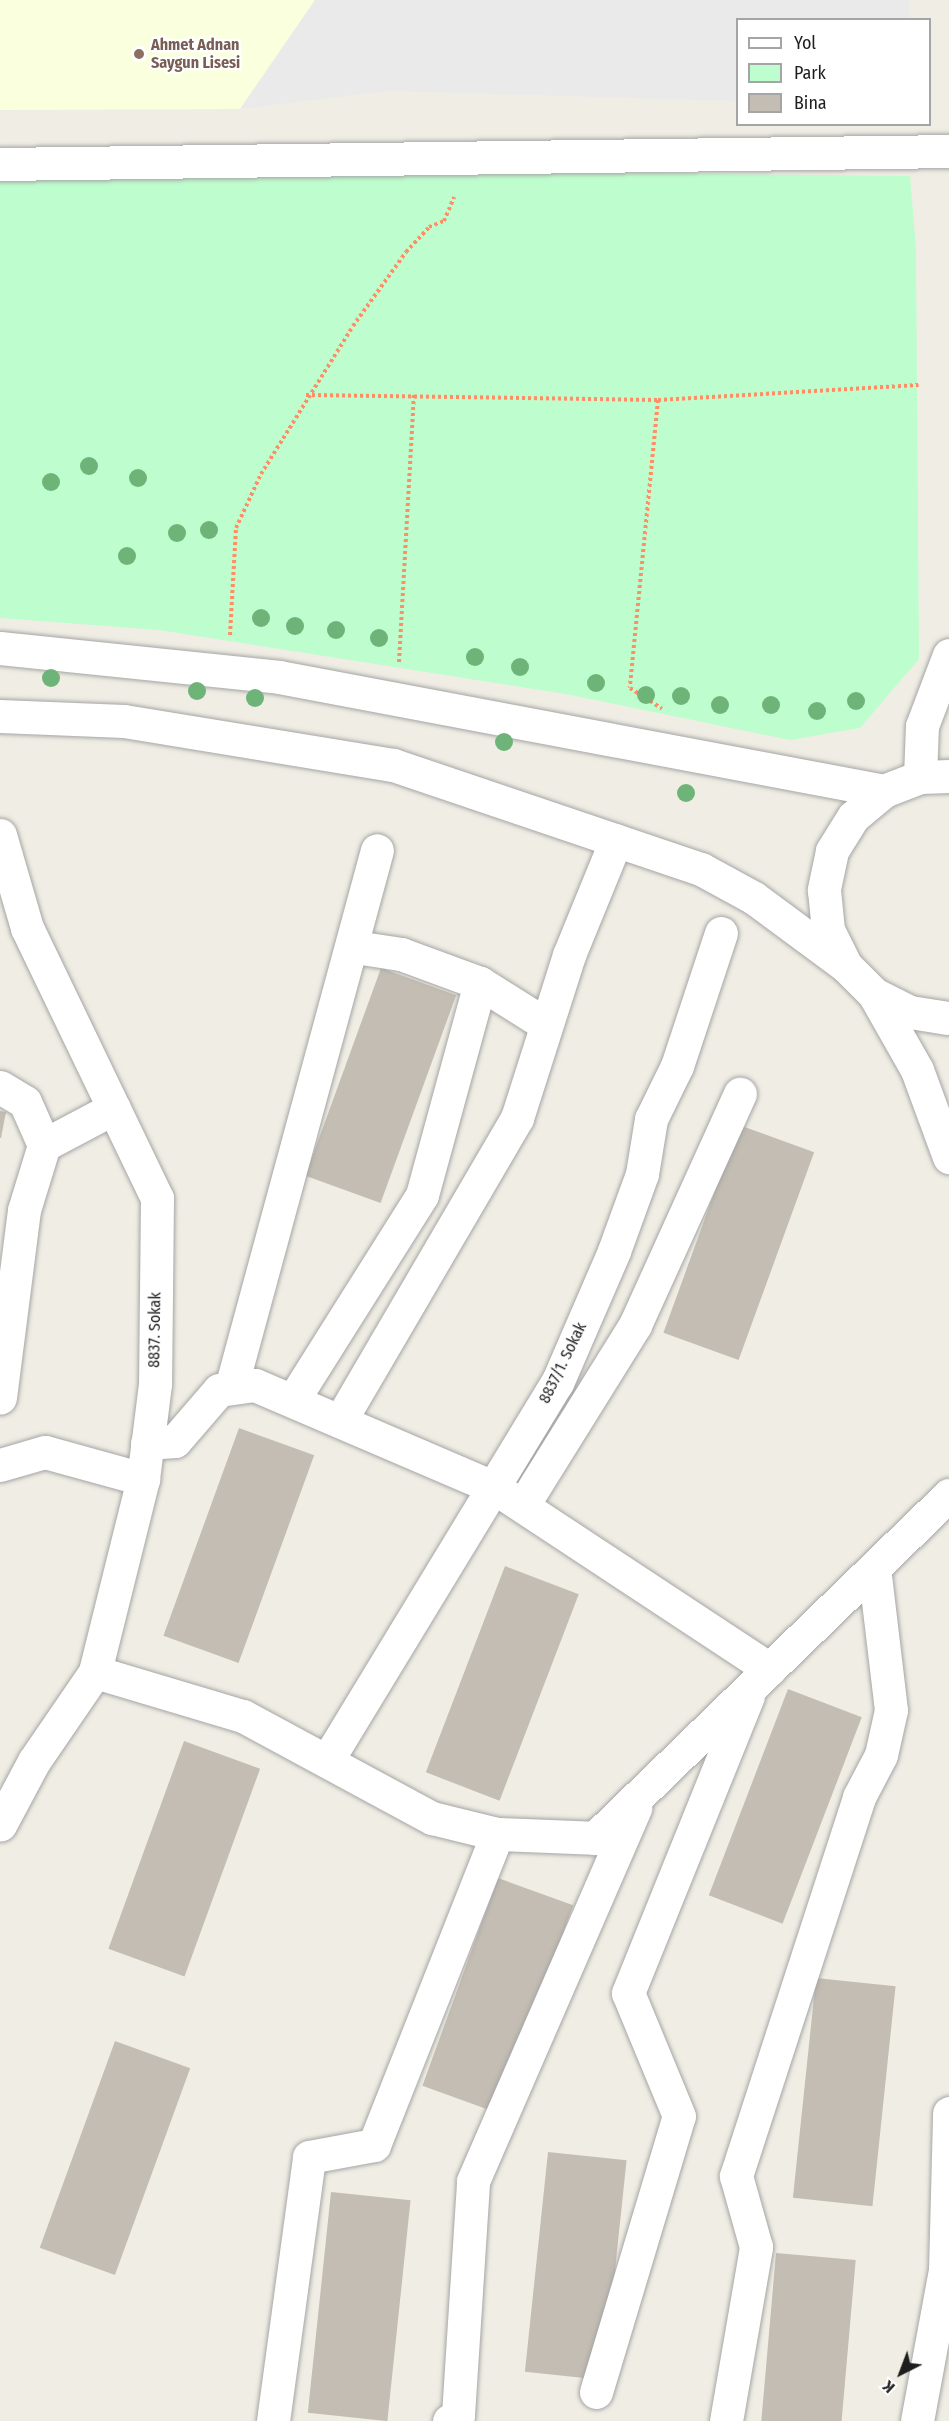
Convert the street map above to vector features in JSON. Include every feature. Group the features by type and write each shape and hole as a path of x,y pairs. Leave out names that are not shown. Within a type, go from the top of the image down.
{"street":[{"path":"0,164 949,151"},
{"path":"0,648 279,677 884,791"},
{"path":"846,966 828,930 824,890 832,851 853,817 884,791 935,777 922,726 949,655"},
{"path":"0,716 124,721 393,765 700,869 754,898 846,966 874,994 916,1070 949,1157"},
{"name":"8837. Sokak","path":"0,835 27,928 157,1198 155,1384 143,1479 95,1672 34,1761 0,1825"},
{"path":"340,1421 517,1118 545,1024 616,840"},
{"path":"232,1384 355,947 377,850"},
{"name":"8837/1. Sokak","path":"328,1759 557,1383 614,1251 642,1173 651,1119 677,1066 721,933"},
{"path":"355,947 401,954 480,982 545,1024"},
{"path":"293,1400 422,1195 480,982"},
{"path":"874,994 910,1012 949,1018"},
{"path":"0,1087 25,1102 44,1145 24,1210 0,1397"},
{"path":"523,1505 635,1325 740,1094"},
{"path":"44,1145 114,1108"},
{"path":"147,1443 175,1441 208,1399 232,1384 255,1385 495,1488 523,1505 761,1677"},
{"path":"0,1465 45,1452 143,1479"},
{"path":"95,1672 243,1716 328,1759 432,1818 497,1834 595,1838 949,1495"},
{"path":"726,2421 756,2247 736,2176 859,1797 881,1755 891,1710 874,1568"},
{"path":"596,2392 679,2116 628,1993 761,1677"},
{"path":"449,2421 458,2415 473,2181 641,1793"},
{"path":"273,2421 309,2157 374,2145 497,1834"},
{"path":"917,2421 947,2271 949,2113"}],"path":[{"path":"229,642 236,528 306,394 429,227"},
{"path":"306,394 414,394 658,400 919,385"},
{"path":"399,668 414,394"},
{"path":"658,400 630,688 672,716"}],"shaded area":[{"name":"Ahmet Adnan Saygun Lisesi","path":"0,0 315,0 240,109 0,110"},
{"path":"315,0 909,0 910,18 736,18 736,101 388,91 240,109"}],"green space":[{"path":"339,170 910,176 916,249 919,659 860,728 790,740 566,694 159,630 0,618 0,181"}],"building":[{"path":"381,968 456,995 381,1203 305,1176"},
{"path":"0,1111 6,1112 1,1138 0,1138"},
{"path":"739,1125 814,1152 739,1360 663,1333"},
{"path":"239,1428 314,1455 239,1663 163,1636"},
{"path":"505,1566 579,1594 500,1801 426,1772"},
{"path":"788,1689 862,1717 783,1924 709,1895"},
{"path":"184,1741 260,1769 185,1976 108,1949"},
{"path":"498,1878 573,1905 498,2113 422,2086"},
{"path":"816,1978 896,1986 872,2206 793,2198"},
{"path":"115,2041 190,2068 115,2275 40,2248"},
{"path":"548,2152 627,2160 603,2380 525,2372"},
{"path":"331,2192 411,2200 387,2421 308,2413"},
{"path":"776,2253 856,2260 842,2421 761,2421"}],"place":[{"name":"Ahmet Adnan Saygun Lisesi","path":"139,54"}]}
